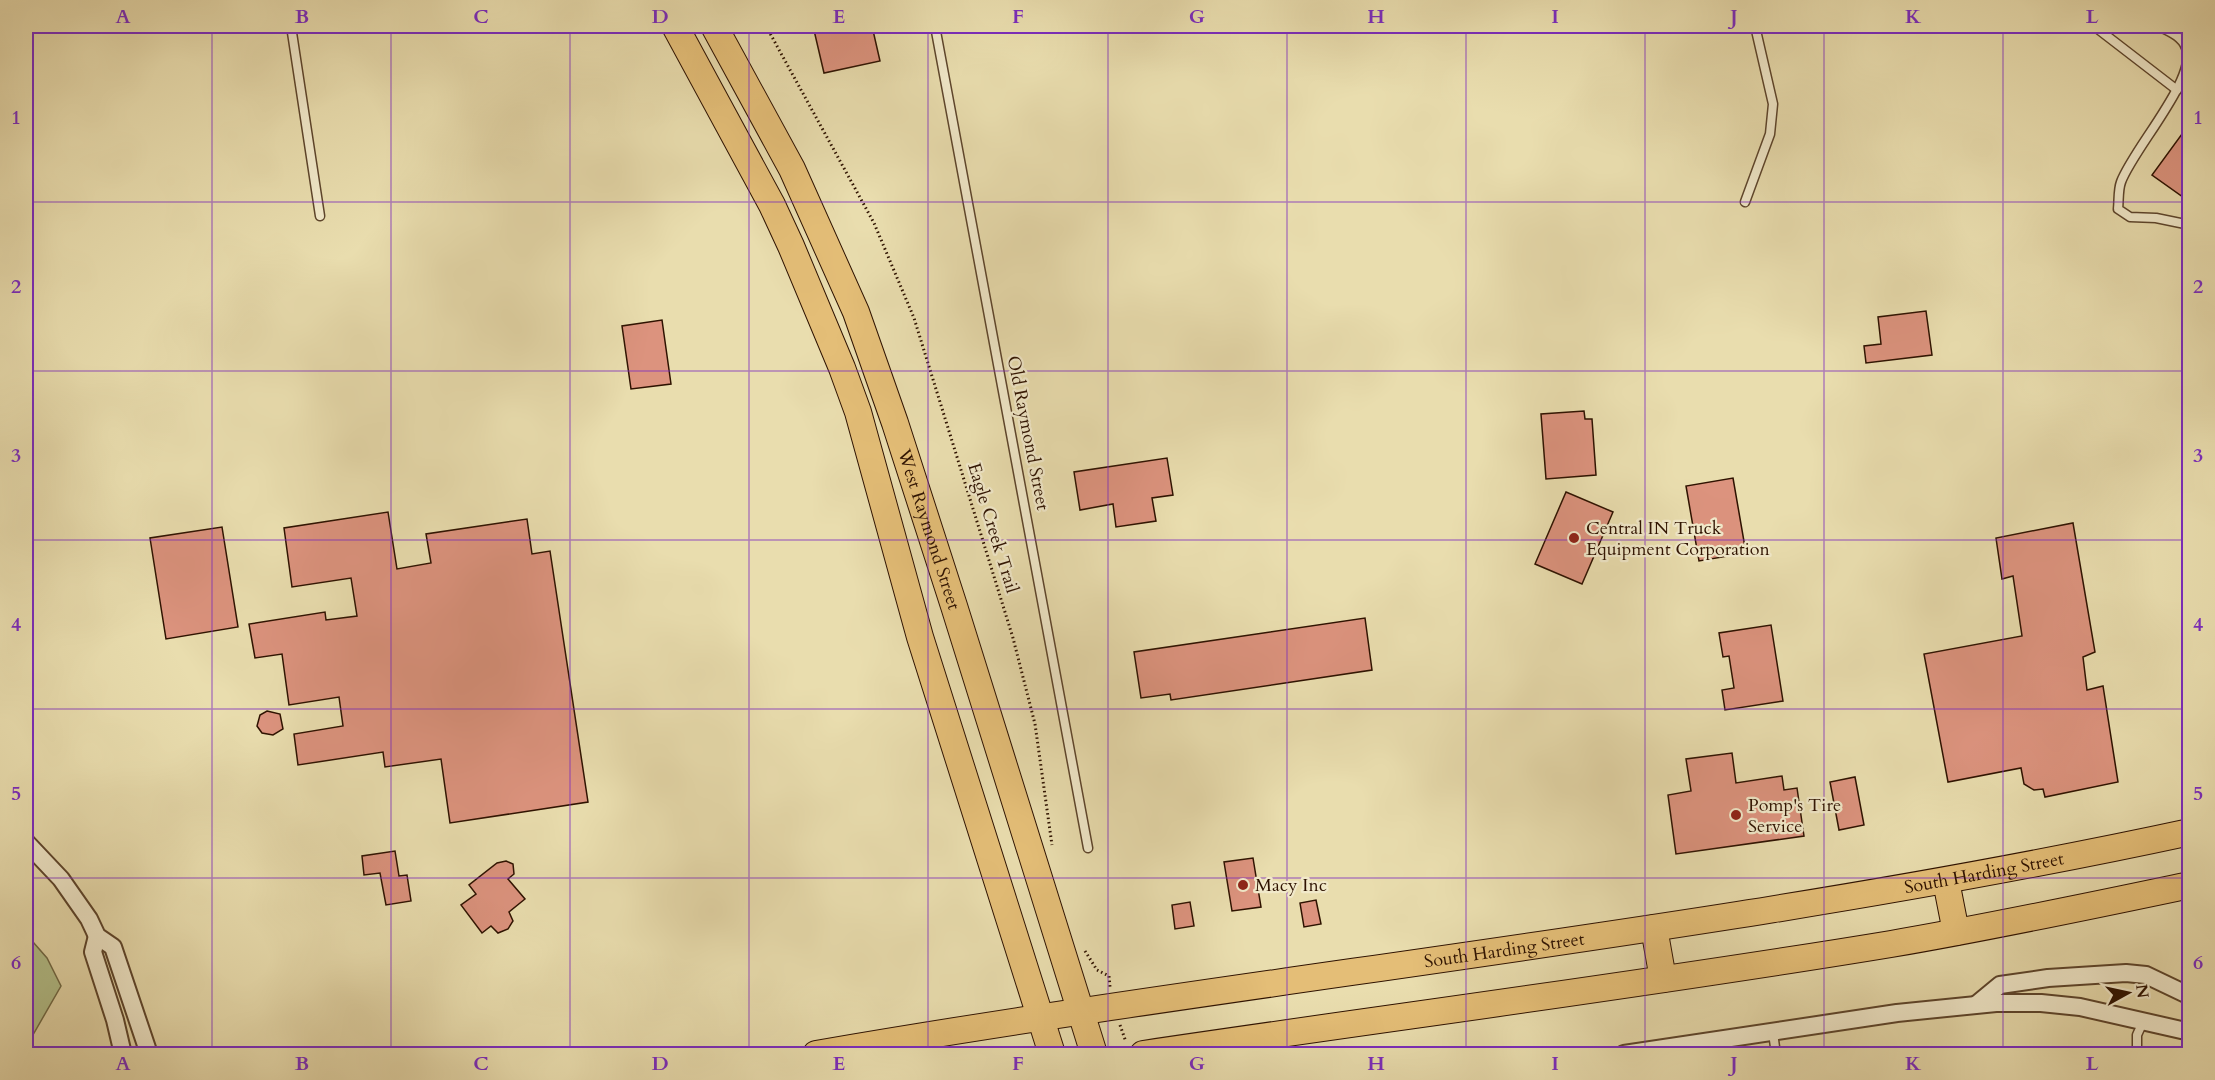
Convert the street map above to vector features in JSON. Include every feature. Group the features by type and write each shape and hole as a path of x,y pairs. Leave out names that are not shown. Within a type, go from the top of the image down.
{"main road":[{"name":"West Raymond Street","path":"675,26 772,205 842,368 858,412 920,637 1052,1054"},
{"name":"West Raymond Street","path":"714,26 792,169 856,312 895,423 1094,1054"},
{"name":"South Harding Street","path":"816,1054 1040,1017 1654,928 1946,881 2190,832"},
{"path":"1946,881 1956,932"},
{"path":"1135,1050 1663,979 1956,932 2190,885"},
{"path":"1654,928 1663,979"}],"street":[{"path":"26,842 61,879 98,936 113,947 149,1054"},
{"path":"98,936 93,952 115,1020 123,1054"},
{"path":"1977,1004 2000,985 2048,978 2126,973 2146,975 2190,996"},
{"path":"1624,1054 1897,1013 1977,1004 2021,1002 2063,1005 2190,1032"}],"lane":[{"path":"291,26 320,216"},
{"name":"Old Raymond Street","path":"935,26 1088,848"},
{"path":"1745,202 1770,134 1773,104 1755,26"},
{"path":"2094,26 2177,90"},
{"path":"2158,26 2181,39 2187,49 2188,63 2177,90 2131,162 2120,184 2118,209 2130,217 2156,218 2190,225"},
{"path":"2138,1054 2137,1035 2143,1022"},
{"path":"1773,1033 1776,1054"}],"path":[{"name":"Eagle Creek Trail","path":"766,26 874,223 914,318 1012,638 1035,724 1053,851"},
{"path":"1085,950 1097,970 1109,976 1113,1007 1135,1050"}],"green space":[{"path":"26,934 47,958 61,986 26,1047"}],"building":[{"path":"813,26 872,26 880,61 824,73"},
{"path":"2190,123 2190,202 2152,175"},
{"path":"1926,311 1932,355 1866,363 1864,346 1881,344 1878,317"},
{"path":"662,320 671,384 631,389 622,326"},
{"path":"1584,411 1585,419 1592,419 1596,475 1546,479 1541,414"},
{"path":"1167,458 1173,495 1152,498 1156,521 1116,527 1113,504 1080,510 1074,472"},
{"path":"1733,478 1746,553 1699,561 1686,486"},
{"name":"Central IN Truck Equipment Corporation","path":"1566,492 1613,512 1582,584 1535,564"},
{"path":"388,512 397,569 431,563 426,534 527,519 532,554 550,551 588,802 450,823 441,759 385,767 383,752 298,765 294,734 343,726 339,697 289,705 282,654 255,658 249,624 325,612 326,620 357,616 351,578 292,587 284,528"},
{"path":"2073,523 2095,652 2083,657 2087,690 2103,686 2118,782 2045,797 2043,789 2034,790 2024,784 2021,768 1948,782 1924,654 2022,636 2013,576 2002,579 1996,538"},
{"path":"222,527 238,627 166,639 150,538"},
{"path":"1365,618 1372,670 1171,700 1170,694 1141,698 1134,652"},
{"path":"1771,625 1783,701 1725,710 1722,690 1734,688 1729,656 1723,657 1719,633"},
{"path":"267,711 280,714 283,729 273,735 262,733 257,726 260,715"},
{"name":"Pomp's Tire Service","path":"1732,753 1736,783 1782,776 1784,790 1797,788 1804,836 1676,854 1668,795 1691,791 1686,759"},
{"path":"1855,777 1864,825 1839,830 1830,782"},
{"path":"395,851 399,876 407,875 411,901 386,905 380,873 364,875 362,856"},
{"name":"Macy Inc","path":"1253,858 1261,907 1232,911 1224,862"},
{"path":"506,861 513,864 514,874 508,879 525,899 509,912 513,921 508,929 498,933 491,926 482,933 461,905 476,894 469,885 497,863"},
{"path":"1316,900 1321,924 1304,927 1300,903"},
{"path":"1190,902 1194,926 1175,929 1172,905"}],"place":[{"name":"Central IN Truck Equipment Corporation","path":"1574,538"},
{"name":"Pomp's Tire Service","path":"1736,815"},
{"name":"Macy Inc","path":"1243,885"}]}
